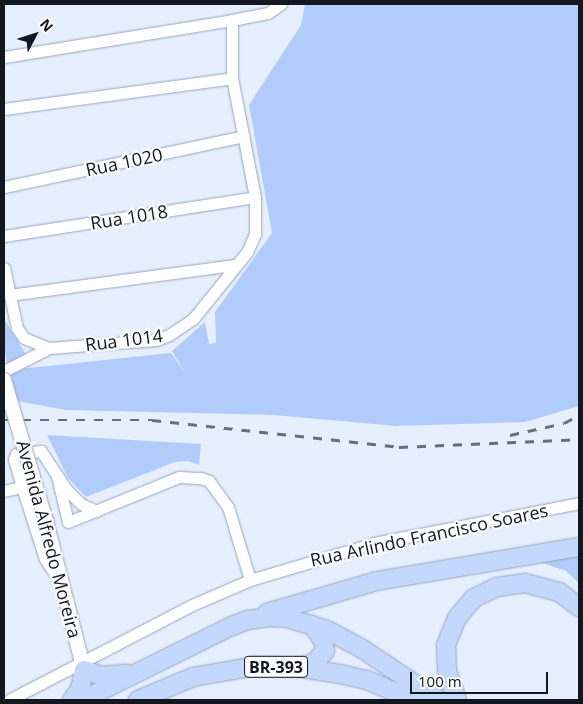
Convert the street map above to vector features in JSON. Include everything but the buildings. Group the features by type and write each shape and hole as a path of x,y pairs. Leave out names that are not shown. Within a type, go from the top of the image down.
{"highway":[{"path":"82,700 134,673 248,620 312,598 377,580 579,547"},
{"path":"457,700 447,670 446,645 457,618 474,598 497,586 525,582 559,592 579,607"},
{"path":"248,620 288,618 312,625 360,648 439,700"},
{"path":"302,668 315,662 325,651 323,640 312,625"},
{"path":"72,700 80,688 83,665 101,676 134,673"},
{"name":"BR-393","path":"138,700 170,684 218,670 256,666 302,668 367,680 414,700"}],"street":[{"path":"4,57 232,20 268,13 281,4"},
{"name":"Rua 1014","path":"4,371 49,348 156,340 169,336 192,319 252,243 255,197 232,78 232,20"},
{"path":"4,109 232,78"},
{"name":"Rua 1020","path":"4,187 244,136"},
{"name":"Rua 1018","path":"4,236 255,197"},
{"path":"9,295 233,265"},
{"path":"4,268 17,328 24,338 49,348"},
{"name":"Avenida Alfredo Moreira","path":"4,380 66,589 83,665"},
{"path":"66,589 45,559 14,459 19,452 41,451 73,498 97,511"},
{"path":"57,476 65,518 71,522 179,477 201,478 217,488 228,508 250,580"},
{"path":"4,491 22,488"},
{"name":"Rua Arlindo Francisco Soares","path":"9,700 83,665 250,580 374,543 579,503"}],"shaded area":[{"path":"305,4 579,4 579,406 525,422 396,426 274,415 66,410 17,401 10,370 171,353 185,373 172,351 205,322 209,344 216,343 215,312 272,233 249,105 301,25"},
{"path":"4,319 28,358 7,365 4,343"},
{"path":"47,435 201,444 199,465 188,461 175,462 86,497 68,478"},
{"path":"579,551 579,583 566,571 528,558"}],"railway":[{"path":"510,435 564,423 579,415"},
{"path":"4,420 152,420 399,447 579,439"}]}
